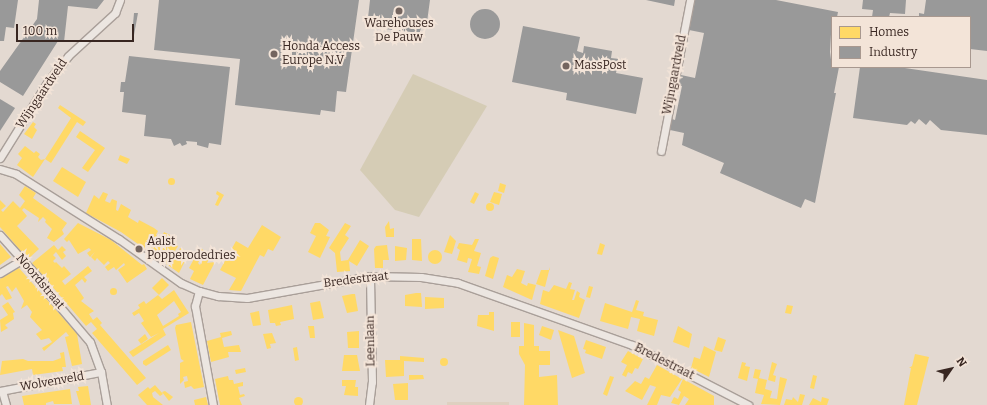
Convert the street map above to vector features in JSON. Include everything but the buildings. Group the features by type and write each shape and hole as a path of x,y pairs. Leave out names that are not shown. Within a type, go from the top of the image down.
{"street":[{"name":"Wijngaardveld","path":"0,158 48,81 68,56 115,13 120,0"},
{"name":"Wijngaardveld","path":"661,151 690,0"},
{"name":"Bredestraat","path":"0,170 16,174 119,239 181,283 199,291 218,296 247,298 370,276 421,277 475,288 632,345 748,405"},
{"name":"Noordstraat","path":"0,235 90,342 101,372 107,405"},
{"path":"0,273 22,260"},
{"name":"Leenlaan","path":"369,405 372,382 370,276"},
{"path":"199,291 195,306 213,405"},
{"name":"Wolvenveld","path":"1,391 101,372"},
{"path":"1,391 6,405"}],"shaded area":[{"path":"413,74 487,106 419,217 395,210 360,170"},
{"path":"447,402 509,402 509,405 447,405"}],"place":[{"name":"Warehouses De Pauw","path":"399,11"},
{"name":"Honda Access Europe N.V","path":"274,54"},
{"name":"MassPost","path":"566,66"},
{"name":"Aalst Popperodedries","path":"139,249"}]}
